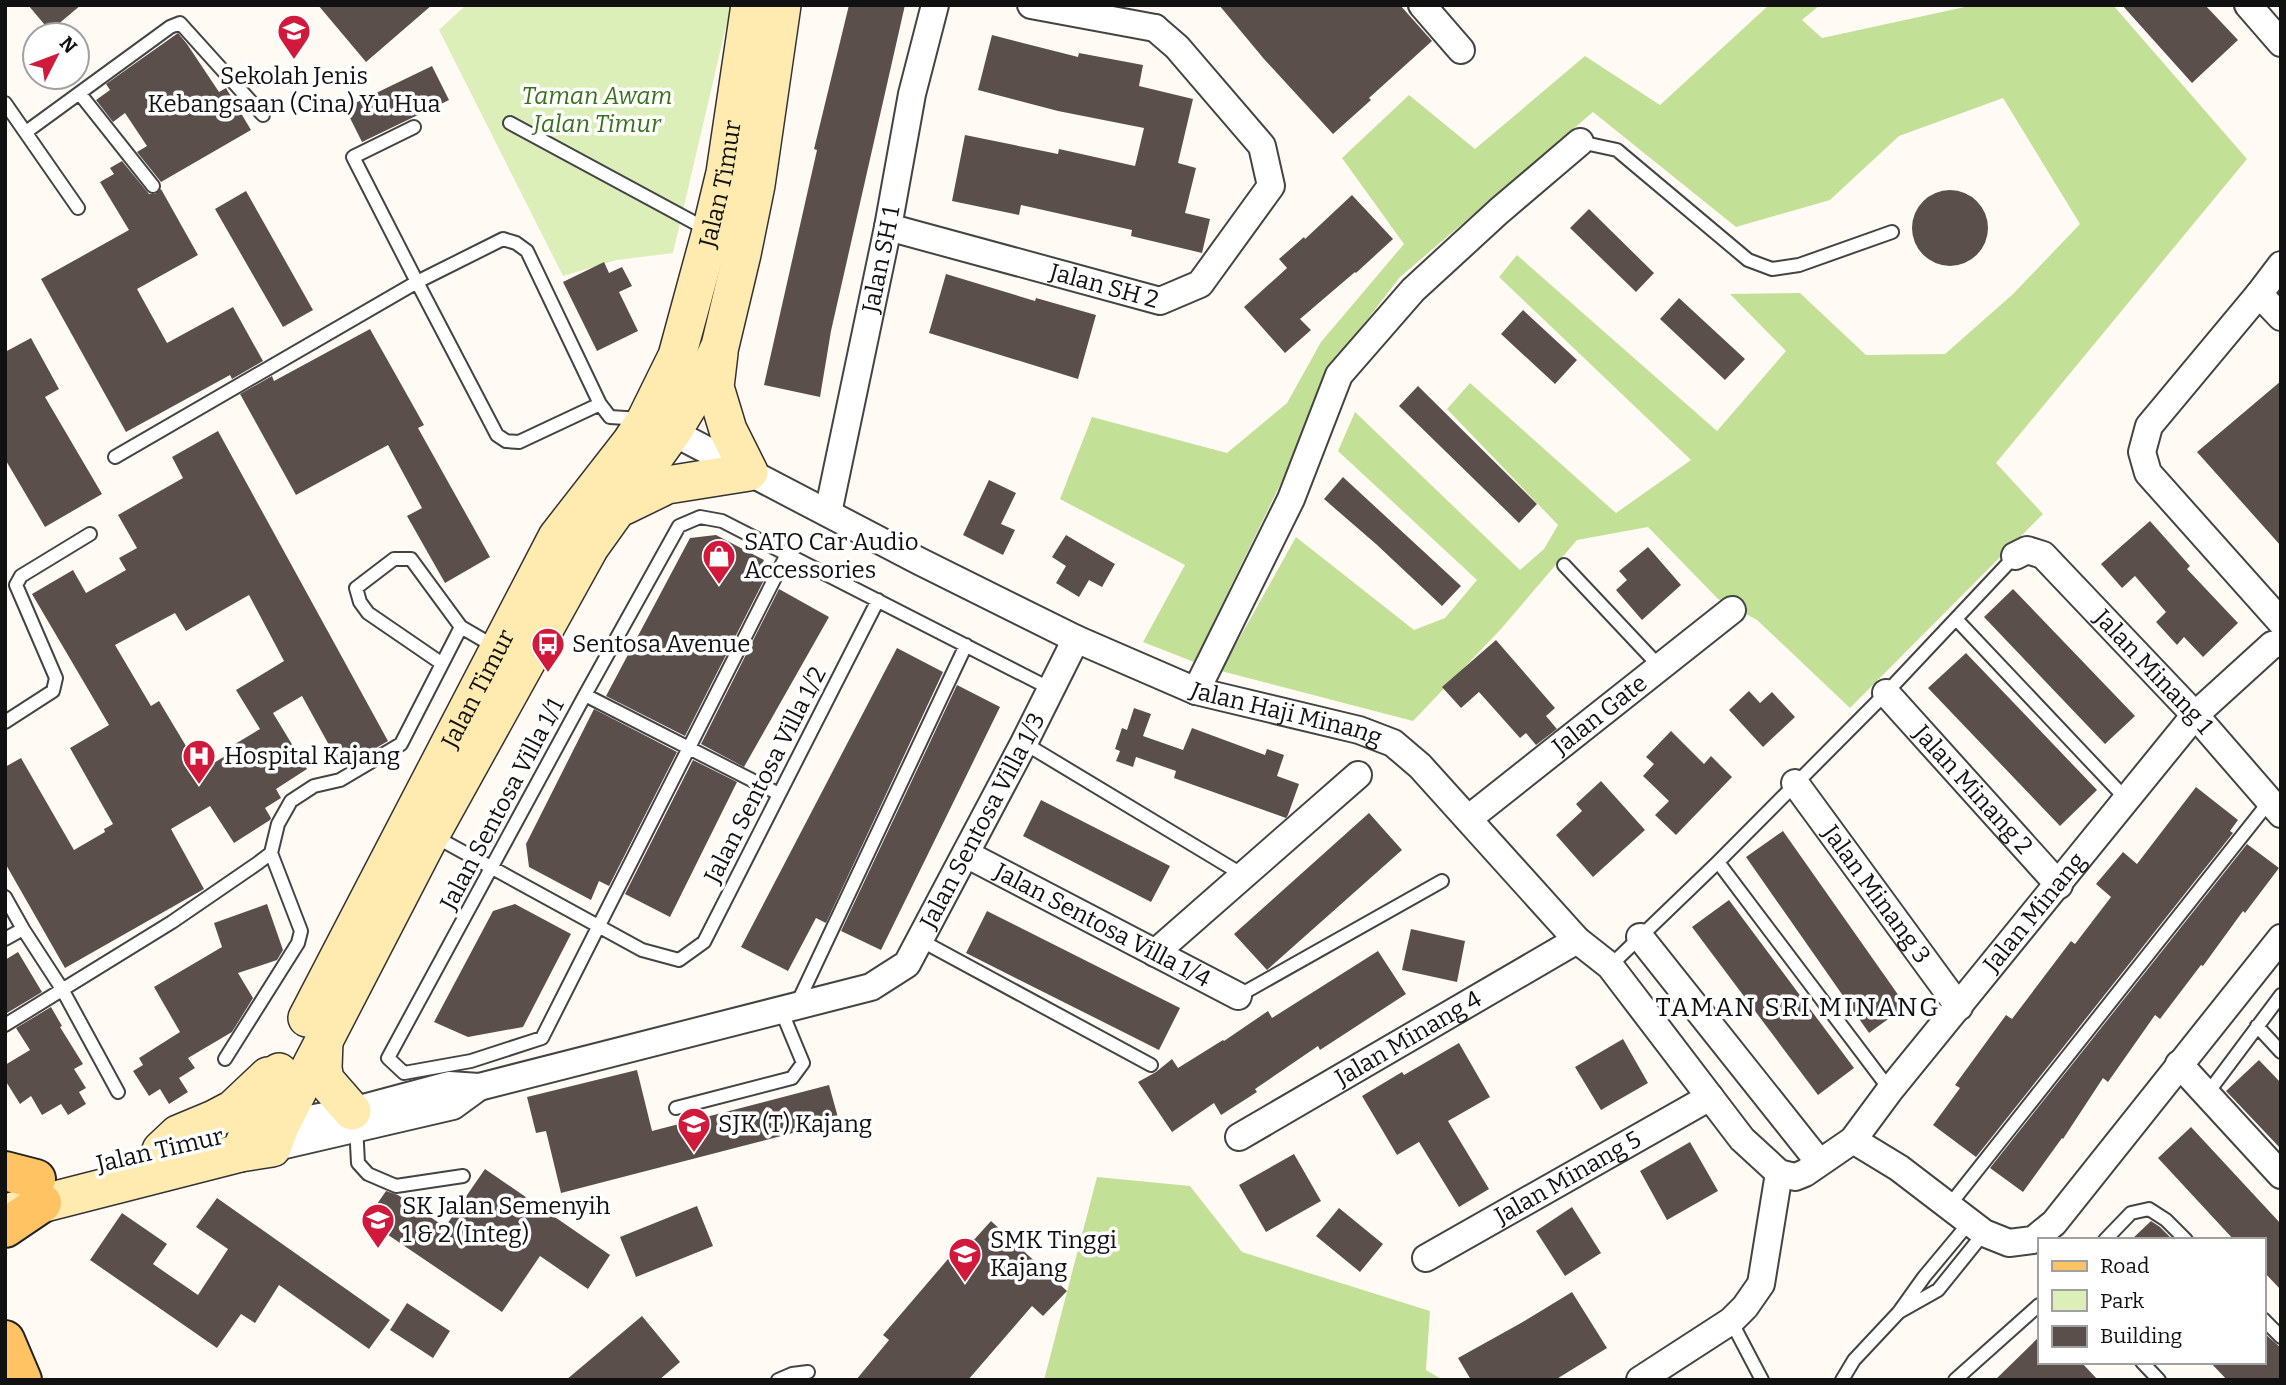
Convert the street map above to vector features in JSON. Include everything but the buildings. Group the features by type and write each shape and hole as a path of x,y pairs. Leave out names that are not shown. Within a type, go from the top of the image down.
{"main road":[{"name":"Jalan Timur","path":"260,1139 285,1060 512,657 617,510 660,425 712,232 750,5"},
{"name":"Jalan Timur","path":"22,1185 260,1139 324,1041 431,834 512,657 557,537 631,442 660,425 705,378 720,345 754,196 782,5"},
{"path":"617,510 667,485 749,472 728,430 715,387 720,345"},
{"path":"324,1041 325,1080 354,1120"},
{"path":"161,1150 178,1134 233,1109 285,1060"},
{"name":"Jalan Timur","path":"5,1213 22,1185 161,1150 260,1139"},
{"path":"5,1228 22,1185"},
{"path":"5,1340 22,1380"}],"street":[{"name":"Jalan SH 1","path":"828,513 888,227 912,94 935,5"},
{"path":"1031,5 1159,17"},
{"path":"1422,5 1461,50"},
{"path":"2248,5 2281,43"},
{"name":"Jalan SH 2","path":"888,227 1160,301 1200,284 1271,186 1262,146 1177,47 1159,17"},
{"path":"1196,691 1291,499 1339,375 1413,290 1580,142"},
{"path":"2279,633 2148,473 2142,452 2149,426 2281,265"},
{"path":"2259,294 2281,317"},
{"name":"Jalan Haji Minang","path":"660,425 1076,639 1196,691 1359,730 1393,743 1420,766 1577,940 1609,966 1742,1139 1787,1175"},
{"name":"Jalan Minang 1","path":"2015,556 2027,550 2043,555 2194,715 2275,808"},
{"name":"Jalan Gate","path":"1468,820 1732,610"},
{"name":"Jalan Minang","path":"1787,1175 1819,1162 1853,1140 1890,1090 2059,885 2194,715 2279,633"},
{"name":"Jalan Sentosa Villa 1/3","path":"260,1139 354,1120 449,1085 480,1087 871,987 907,964 1076,639"},
{"name":"Jalan Minang 2","path":"1886,693 2059,885"},
{"path":"1155,953 1358,775"},
{"name":"Jalan Minang 3","path":"1795,783 1959,1007"},
{"name":"Jalan Sentosa Villa 1/4","path":"966,854 1238,996"},
{"path":"1640,937 1819,1162"},
{"path":"1853,1140 1899,1168 1967,1221 2009,1243 2033,1240 2054,1223 2281,938"},
{"name":"Jalan Minang 4","path":"1238,1137 1577,940"},
{"path":"2179,1065 2281,1175"},
{"name":"Jalan Minang 5","path":"1426,1258 1710,1097"},
{"path":"1640,1380 1731,1321 1745,1307 1761,1284 1787,1175"}],"lane":[{"path":"26,132 170,27 180,23 263,115"},
{"path":"80,93 153,186"},
{"path":"5,103 78,208"},
{"path":"510,123 712,232"},
{"path":"414,127 354,157 497,435 506,441 519,442 600,404"},
{"path":"1580,142 1617,150 1748,260 1772,269 1799,265 1892,232"},
{"path":"115,457 417,282 503,239 516,243 527,251 600,404 610,417 660,425"},
{"name":"Jalan Sentosa Villa 1/1","path":"598,926 542,1038 471,1061 404,1073 388,1058 679,526 700,517 722,521 787,554"},
{"path":"5,722 53,691 56,678 16,585 21,576 90,534"},
{"path":"431,834 598,926 787,554 1051,688"},
{"path":"1609,966 1718,862 1886,693 2015,556"},
{"path":"441,663 368,613 360,602 356,588 394,559 411,559 461,626 512,657"},
{"path":"1564,565 1660,667"},
{"name":"Jalan Sentosa Villa 1/2","path":"598,926 642,950 679,960 704,942 878,600"},
{"path":"1956,619 2127,800"},
{"path":"225,1059 298,943 301,930 271,853 278,824 291,801 314,786 340,780 394,749 406,737 461,626"},
{"path":"676,1108 792,1078 803,1063 788,1009 966,645"},
{"path":"585,695 779,794"},
{"path":"1024,743 1243,875"},
{"path":"1842,1380 1854,1360 1899,1312 2275,808"},
{"path":"5,1024 172,922 271,853"},
{"path":"1718,862 1890,1090"},
{"path":"1238,996 1442,881"},
{"path":"5,897 62,989 118,1092"},
{"path":"5,939 23,929"},
{"path":"920,940 1151,1065"},
{"path":"2207,1094 2281,995"},
{"path":"2257,1026 2281,1052"},
{"path":"354,1120 358,1163 368,1174 396,1185 463,1176"},
{"path":"2107,1238 2132,1213 2150,1209 2184,1238"},
{"path":"1899,1312 1938,1290 1967,1221"},
{"path":"1955,1380 1971,1375 2038,1306"},
{"path":"1731,1321 1762,1380"},
{"path":"2265,1321 2281,1337"},
{"path":"2144,1364 2159,1380"},
{"path":"778,1380 792,1374 808,1372"}],"green space":[{"name":"Taman Awam Jalan Timur","path":"466,5 731,5 673,253 617,260 563,276 439,30"},
{"path":"1769,5 1820,5 1802,20 1822,38 1974,5 2113,5 2247,159 1996,463 2043,514 1850,708 1757,620 1718,599 1648,527 1577,540 1501,629 1413,721 1221,671 1296,537 1414,630 1445,618 1477,580 1338,451 1355,412 1520,570 1544,549 1558,525 1447,409 1470,383 1616,513 1691,460 1499,277 1517,255 1717,431 1786,351 1730,294 1800,293 1866,355 1945,354 2013,294 2080,224 2003,98 1899,136 1830,200 1736,227 1593,112 1400,277 1333,364 1296,452 1194,662 1143,642 1185,565 1060,499 1092,417 1227,453 1287,403 1321,342 1404,244 1342,158 1409,95 1475,149 1585,56 1660,105"},
{"path":"1097,1177 1190,1186 1242,1252 1430,1311 1426,1370 1443,1380 1044,1380"}],"place":[{"name":"Sekolah Jenis Kebangsaan (Cina) Yu Hua","path":"294,61"},
{"name":"SATO Car Audio Accessories","path":"719,586"},
{"name":"Sentosa Avenue","path":"548,674"},
{"name":"Hospital Kajang","path":"199,786"},
{"name":"SJK (T) Kajang","path":"694,1154"},
{"name":"SK Jalan Semenyih 1 & 2 (Integ)","path":"378,1250"},
{"name":"SMK Tinggi Kajang","path":"965,1284"}],"district":[{"name":"TAMAN SRI MINANG","path":"1798,1007"}]}
